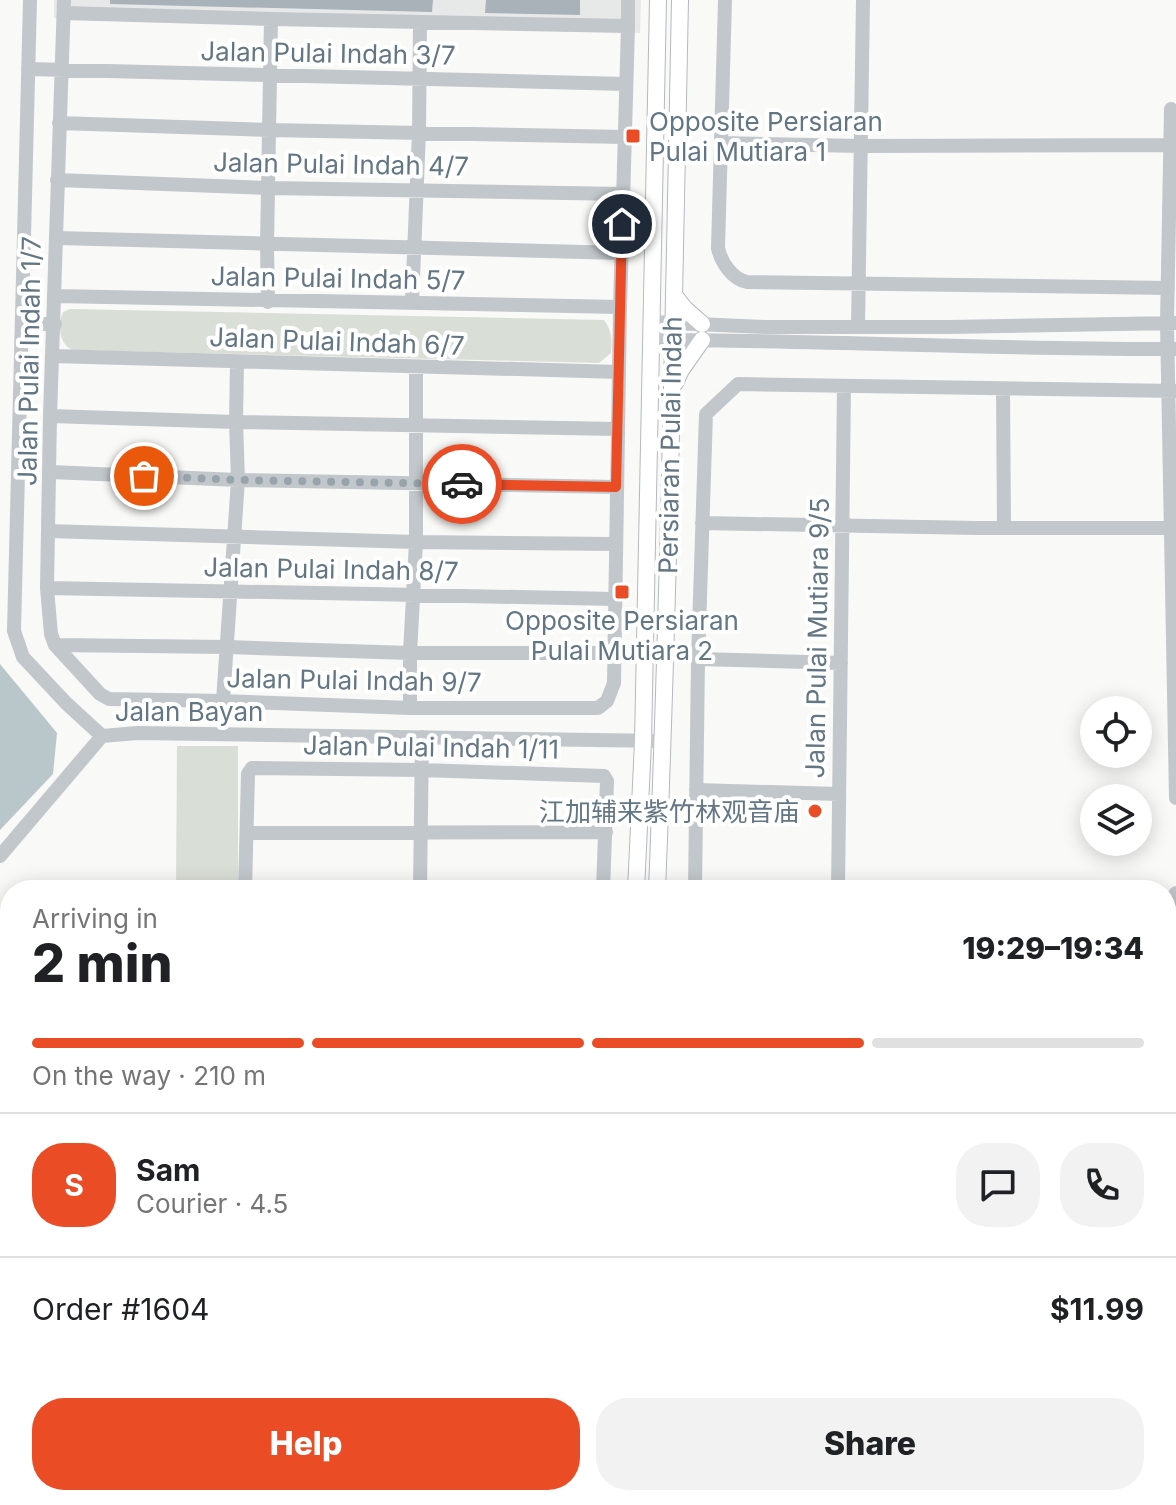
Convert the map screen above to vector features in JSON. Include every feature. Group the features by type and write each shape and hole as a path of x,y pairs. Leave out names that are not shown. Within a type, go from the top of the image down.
{"main road":[{"name":"Persiaran Pulai Indah","path":"657,880 674,340 680,0"},
{"name":"Persiaran Pulai Indah","path":"636,880 643,742 657,3"},
{"path":"672,389 702,332 674,295"}],"street":[{"name":"Jalan Bayan","path":"30,0 14,631 23,657 102,736 137,733 663,741"},
{"path":"55,645 410,653 615,653 628,0"},
{"path":"725,0 718,248 720,259 737,280 1168,288"},
{"path":"858,327 863,0"},
{"path":"64,6 271,19 628,26"},
{"name":"Jalan Pulai Indah 1/7","path":"55,645 51,634 47,588 64,6"},
{"path":"268,302 271,19"},
{"path":"412,303 420,22"},
{"name":"Jalan Pulai Indah 3/7","path":"28,69 626,84"},
{"path":"1171,109 1168,288 1172,323 1171,528 1176,798"},
{"path":"59,123 625,137"},
{"path":"721,143 1170,145"},
{"name":"Jalan Pulai Indah 4/7","path":"57,180 269,188 623,194"},
{"path":"57,238 621,253"},
{"name":"Jalan Pulai Indah 5/7","path":"56,296 620,307"},
{"path":"651,322 673,323 702,332 955,347 1172,349"},
{"path":"651,340 674,340 702,332 766,327 1172,323"},
{"path":"23,324 55,324"},
{"name":"Jalan Pulai Indah 6/7","path":"53,356 619,372"},
{"path":"223,701 238,480 237,362"},
{"path":"410,708 416,542 416,367"},
{"path":"695,880 706,414 738,384 1172,391"},
{"name":"Jalan Pulai Mutiara 9/5","path":"838,880 844,386"},
{"path":"1003,389 1004,528"},
{"path":"50,416 618,429"},
{"path":"51,472 238,480 616,487"},
{"path":"702,523 1171,528"},
{"path":"48,531 416,542 615,544"},
{"name":"Jalan Pulai Indah 8/7","path":"47,588 614,599"},
{"name":"Jalan Pulai Indah 9/7","path":"55,645 100,694 109,699 410,708 598,708 607,701 614,683 615,653"},
{"path":"698,659 841,663"},
{"path":"0,856 102,736"},
{"path":"420,880 422,737"},
{"name":"Jalan Pulai Indah 1/11","path":"247,833 248,774 252,768 600,775 607,781 606,832"},
{"path":"696,790 839,794"},
{"path":"245,880 247,833 606,832 604,880"}],"shaded area":[{"path":"54,0 641,0 640,33 54,18"},
{"path":"70,309 604,320 611,335 611,353 599,363 72,350 64,343 60,328 63,312"},
{"path":"0,664 57,733 53,774 0,830"},
{"path":"177,746 238,746 238,880 176,880"}],"building":[{"path":"110,0 433,0 432,12 110,4"},
{"path":"486,0 580,0 580,15 485,13"}],"way so far":[{"path":"144,476 462,484"}],"place":[{"name":"Opposite Persiaran Pulai Mutiara 1","path":"633,136"},
{"name":"Opposite Persiaran Pulai Mutiara 2","path":"622,592"},
{"name":"江加辅来紫竹林观音庙","path":"815,811"}],"route":[{"path":"462,484 616,487 622,224"}]}
